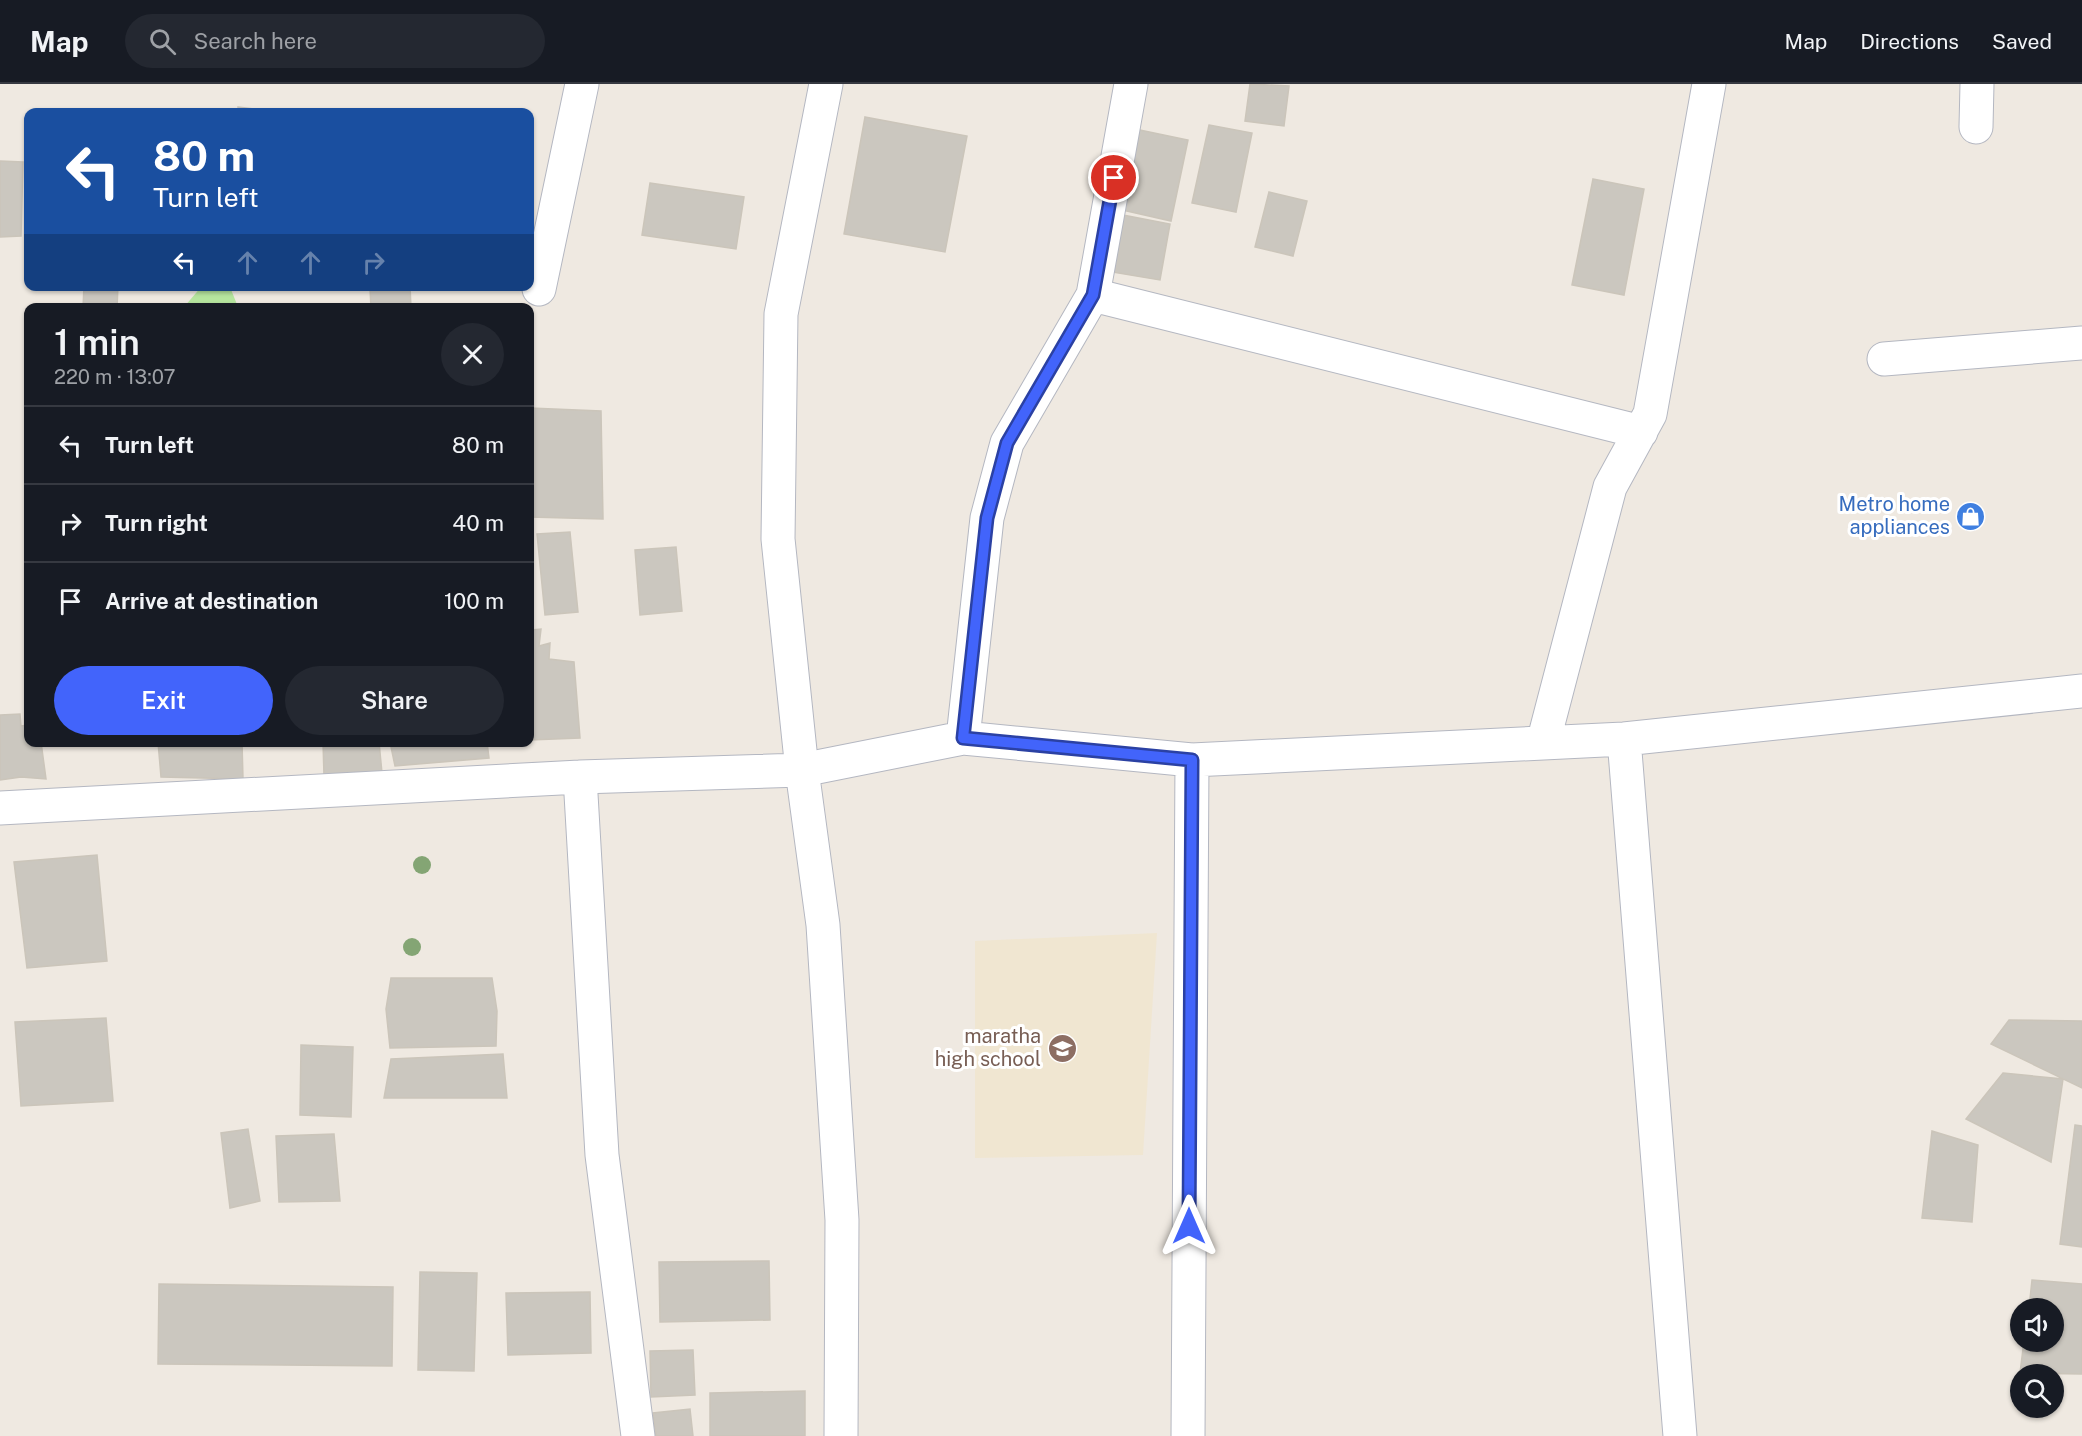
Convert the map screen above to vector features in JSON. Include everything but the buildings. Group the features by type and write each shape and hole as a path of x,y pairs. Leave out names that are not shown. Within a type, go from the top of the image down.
{"street":[{"path":"539,289 582,84"},
{"path":"826,84 781,314 778,539 802,770 823,925 842,1220 841,1436"},
{"path":"963,738 987,518 1007,443 1093,295 1131,84"},
{"path":"1543,743 1610,487 1650,414 1709,84"},
{"path":"1976,127 1977,84"},
{"path":"1093,295 1641,432"},
{"path":"1884,359 2082,343"},
{"path":"0,808 580,777 802,770 963,738 1192,760 1624,739 2082,691"},
{"path":"1624,739 1680,1436"},
{"path":"1188,1436 1192,760"},
{"path":"580,777 602,1155 638,1436"}],"shaded area":[{"name":"maratha high school","path":"1157,933 1143,1155 975,1158 975,941"}],"green space":[{"path":"198,291 232,291 236,303 187,303"}],"place":[{"name":"Metro home appliances","path":"1971,516"},
{"name":"maratha high school","path":"1062,1048"}],"route":[{"path":"1114,178 1093,295 1007,443 987,518 963,738 1192,760 1189,1226"}]}
